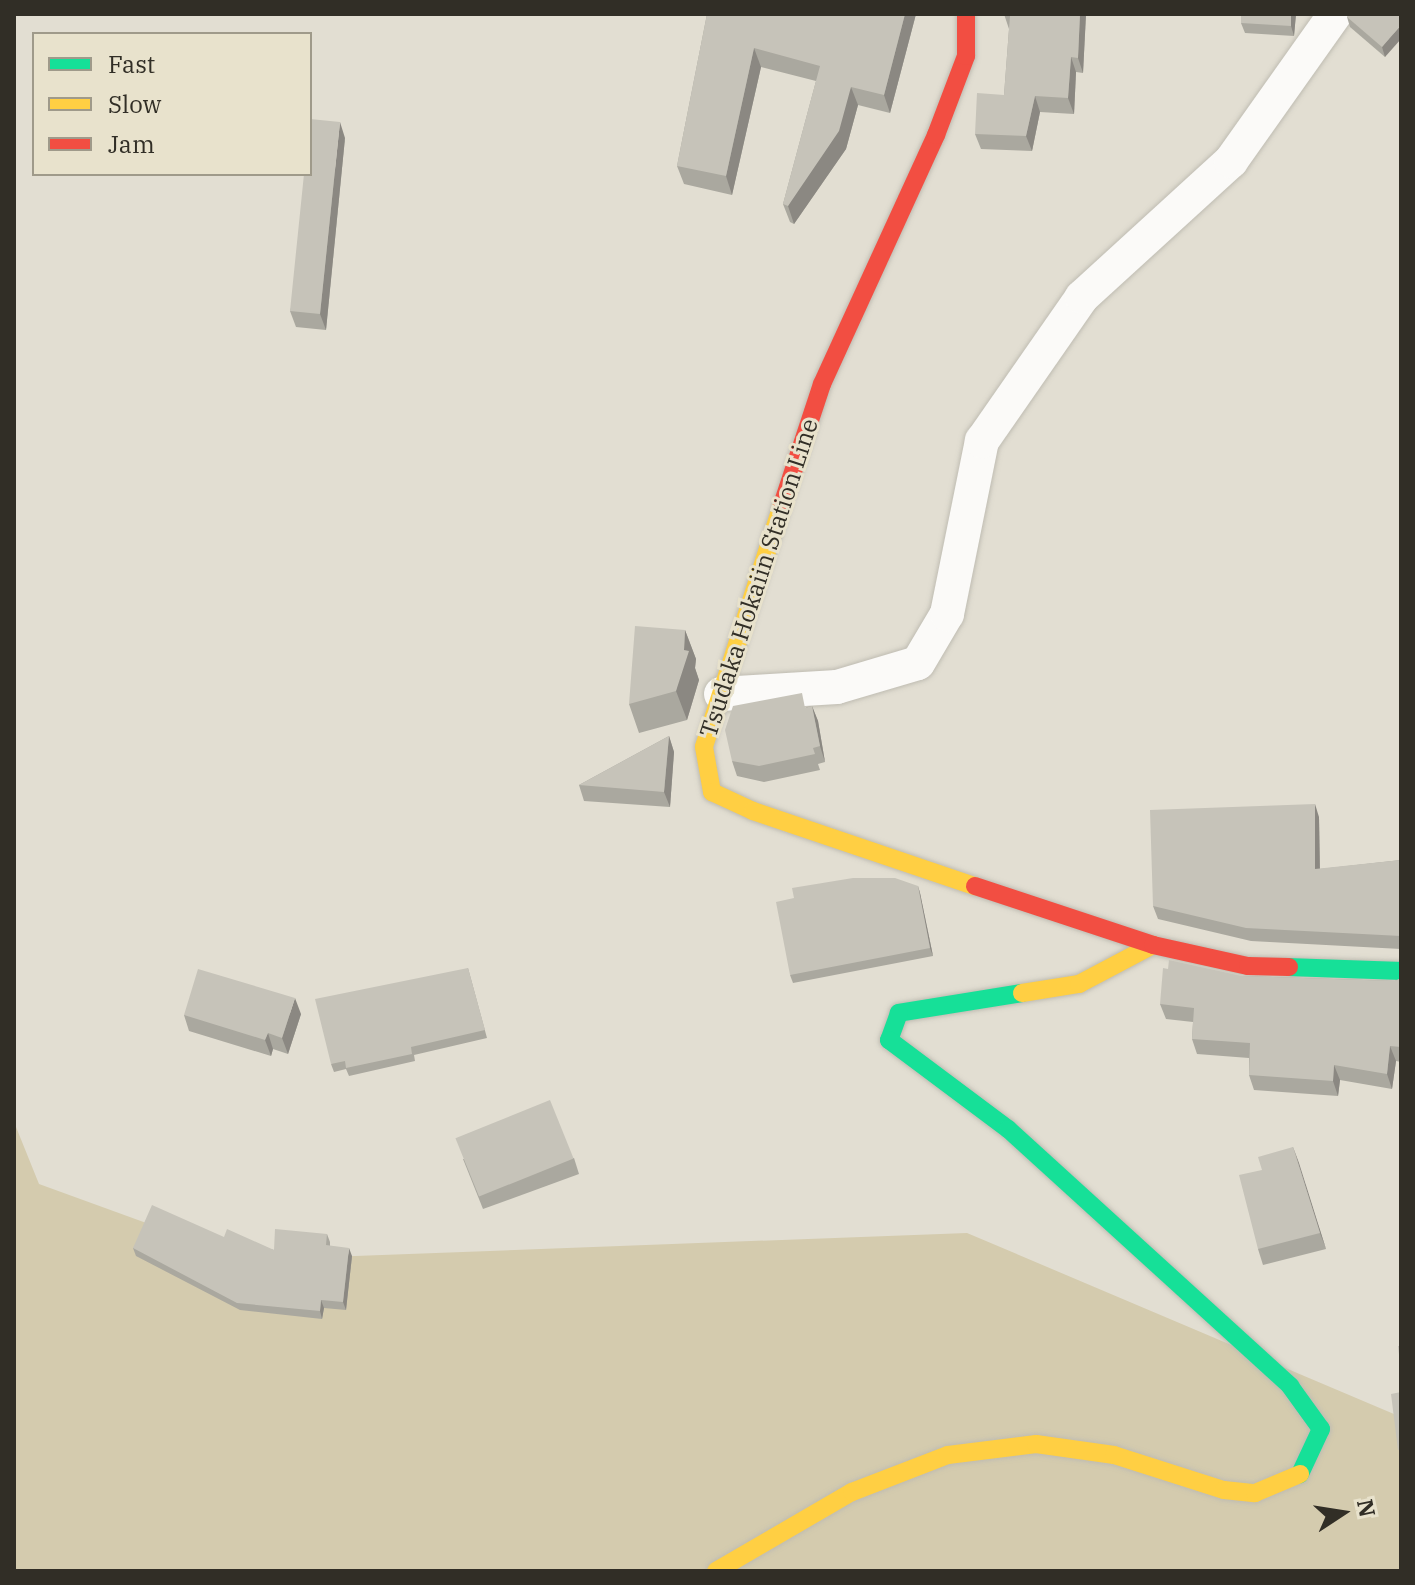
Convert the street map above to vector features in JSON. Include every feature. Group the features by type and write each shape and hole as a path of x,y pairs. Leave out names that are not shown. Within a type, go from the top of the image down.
{"main road":[{"name":"Tsudaka Hokaiin Station Line","path":"966,14 966,56 936,135 822,384 704,747 712,792 753,811 1153,945 1248,966 1401,971"},
{"path":"716,1571 852,1492 948,1455 1036,1444 1114,1455 1224,1490 1255,1493 1300,1475 1321,1429 1290,1386 1008,1129 889,1040 899,1013 1079,984 1153,945"}],"street":[{"path":"721,694 837,687 918,663 947,614 982,441 1082,297 1231,161 1335,14"}],"shaded area":[{"path":"14,1122 39,1184 248,1260 967,1233 1401,1417 1401,1571 14,1571"}],"building":[{"path":"707,14 905,14 884,95 851,87 839,131 788,206 783,204 820,66 754,48 726,176 677,166"},
{"path":"1004,14 1080,14 1078,58 1071,57 1068,98 1035,96 1026,136 975,134 977,93 1004,95 1010,16"},
{"path":"1241,14 1291,14 1291,26 1241,23"},
{"path":"1348,14 1401,14 1401,25 1382,47 1347,17"},
{"path":"312,119 340,122 320,314 290,311 304,176 312,176"},
{"path":"635,626 685,630 684,650 689,651 676,691 629,704"},
{"path":"802,693 805,708 812,706 820,746 813,748 815,754 759,766 732,761 725,730 733,706"},
{"path":"669,736 664,792 579,785"},
{"path":"1315,804 1315,869 1401,860 1401,936 1246,928 1153,906 1150,810"},
{"path":"853,878 895,878 918,886 930,948 790,975 776,902 794,898 792,888"},
{"path":"1169,960 1242,976 1395,981 1401,978 1401,1047 1390,1046 1387,1074 1334,1065 1333,1081 1249,1075 1250,1043 1192,1039 1194,1008 1160,1004 1163,968 1168,969"},
{"path":"468,968 485,1030 411,1047 412,1054 346,1068 345,1061 331,1064 315,999"},
{"path":"198,969 295,998 282,1038 268,1033 265,1040 184,1015"},
{"path":"550,1100 574,1158 479,1197 455,1138"},
{"path":"1293,1147 1320,1233 1258,1249 1239,1175 1262,1170 1258,1157"},
{"path":"152,1205 224,1237 227,1229 274,1250 275,1229 327,1234 326,1245 349,1248 343,1302 321,1300 320,1311 237,1303 133,1248"},
{"path":"1401,1392 1401,1449 1398,1450 1391,1394"}],"traffic: fast":[{"path":"1289,967 1401,971"},
{"path":"1022,993 899,1013 889,1040 1008,1129 1290,1386 1321,1429 1300,1474"}],"traffic: slow":[{"path":"782,505 704,747 712,792 753,811 975,886"},
{"path":"1022,993 1079,984 1153,945"},
{"path":"716,1571 852,1492 948,1455 1036,1444 1114,1455 1224,1490 1255,1493 1300,1474"}],"traffic: jam":[{"path":"782,505 822,384 936,135 966,56 966,14"},
{"path":"975,886 1153,945 1248,966 1289,967"}]}
